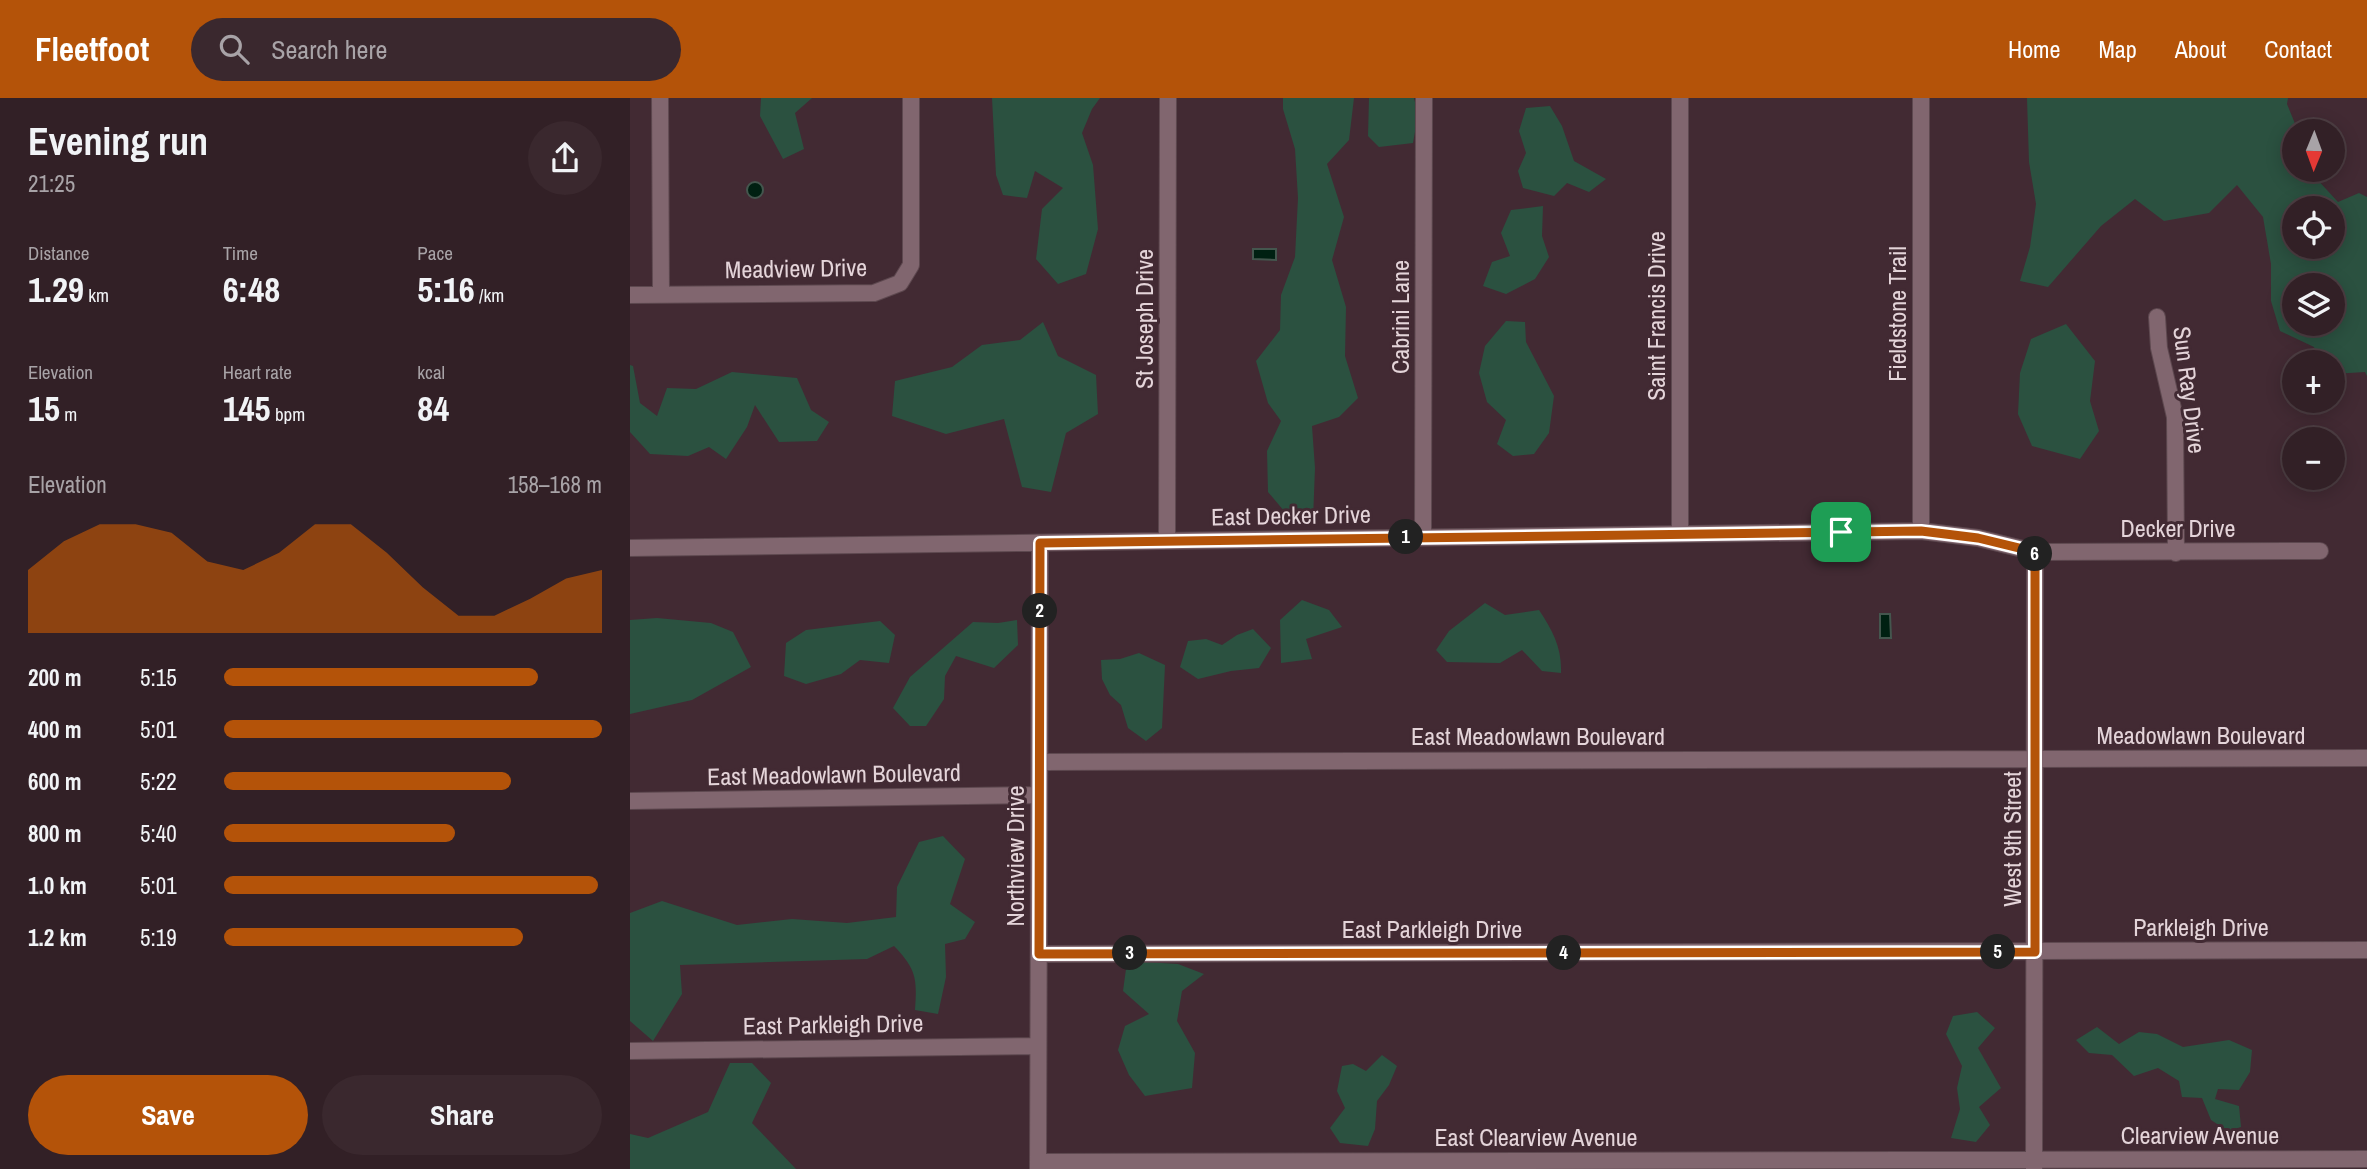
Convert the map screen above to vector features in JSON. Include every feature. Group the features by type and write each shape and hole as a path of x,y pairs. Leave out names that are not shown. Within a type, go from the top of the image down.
{"street":[{"path":"660,98 661,293"},
{"name":"Meadview Drive","path":"630,295 874,293 900,283 911,265 911,98"},
{"name":"St Joseph Drive","path":"1167,541 1168,98"},
{"name":"Cabrini Lane","path":"1423,536 1424,98"},
{"name":"Saint Francis Drive","path":"1680,98 1680,533"},
{"name":"Fieldstone Trail","path":"1921,98 1921,531"},
{"name":"Sun Ray Drive","path":"2157,317 2159,348 2175,417 2176,553"},
{"name":"East Decker Drive","path":"630,548 1921,531 1978,538 2035,552"},
{"name":"Northview Drive","path":"1038,1165 1040,543"},
{"name":"Decker Drive","path":"2035,552 2320,551"},
{"name":"West 9th Street","path":"2034,1164 2035,552"},
{"name":"East Meadowlawn Boulevard","path":"1040,762 2035,758"},
{"name":"Meadowlawn Boulevard","path":"2035,758 2367,758"},
{"name":"East Meadowlawn Boulevard","path":"630,801 1039,795"},
{"name":"Parkleigh Drive","path":"2035,952 2367,950"},
{"name":"East Parkleigh Drive","path":"1039,954 2035,952"},
{"name":"East Parkleigh Drive","path":"630,1051 1037,1046"},
{"name":"Clearview Avenue","path":"2034,1164 2367,1159"},
{"name":"East Clearview Avenue","path":"1038,1165 2034,1164"}],"shaded area":[{"path":"761,98 812,98 795,113 804,149 783,159 760,116"},
{"path":"992,98 1100,98 1082,133 1093,165 1098,229 1086,274 1058,284 1036,259 1042,209 1063,188 1035,171 1027,198 1003,195 996,175"},
{"path":"1283,98 1354,98 1349,140 1327,164 1344,217 1332,260 1346,307 1345,356 1358,398 1339,417 1312,426 1315,468 1313,520 1295,524 1268,492 1267,451 1281,421 1268,403 1256,361 1280,330 1281,295 1295,257 1298,198 1295,149 1283,109"},
{"path":"1369,98 1414,98 1418,115 1413,143 1379,147 1368,136"},
{"path":"2027,98 2288,98 2287,104 2293,119 2282,119 2282,182 2320,182 2332,196 2282,196 2282,259 2345,259 2345,199 2359,193 2367,197 2367,376 2365,372 2345,373 2345,350 2315,350 2314,347 2291,336 2345,336 2345,273 2282,273 2282,332 2280,331 2271,301 2271,264 2263,217 2237,185 2209,213 2164,221 2135,199 2101,226 2048,287 2020,281 2030,247 2036,204 2029,162"},
{"path":"1550,106 1562,126 1574,161 1606,179 1589,192 1567,183 1554,196 1523,188 1518,171 1526,153 1519,131 1526,108"},
{"path":"752,182 758,182 763,190 761,196 752,198 747,193 747,187"},
{"path":"1543,206 1542,236 1549,257 1535,279 1506,294 1483,286 1492,262 1510,256 1501,233 1511,210"},
{"path":"1253,249 1276,249 1276,260 1253,259"},
{"path":"1506,321 1525,322 1526,342 1554,396 1549,433 1534,454 1513,456 1497,444 1506,420 1487,402 1479,373 1485,346"},
{"path":"1043,322 1058,356 1096,375 1098,414 1066,433 1051,492 1022,487 1004,419 946,434 892,416 895,381 952,367 982,345 1020,340"},
{"path":"2066,324 2095,361 2090,401 2099,431 2080,459 2032,446 2018,414 2020,373 2031,339"},
{"path":"630,365 633,366 640,403 657,416 667,388 696,389 732,372 797,378 811,410 829,422 817,441 779,442 755,405 747,427 726,459 709,447 688,456 650,454 630,432"},
{"path":"1302,600 1329,610 1342,627 1306,639 1312,659 1281,663 1280,620"},
{"path":"1485,603 1505,615 1539,610 1556,640 1561,673 1542,671 1522,650 1500,663 1447,662 1436,650 1449,631"},
{"path":"1880,614 1890,614 1891,638 1880,638"},
{"path":"657,618 711,623 733,632 751,667 692,700 630,714 630,620"},
{"path":"1017,620 1018,645 994,668 956,656 945,676 944,699 926,726 910,726 893,708 910,677 973,622 998,623"},
{"path":"880,621 895,635 889,663 860,660 841,674 806,684 784,676 786,643 806,630"},
{"path":"1253,629 1271,648 1259,668 1198,679 1180,667 1188,641 1206,639 1222,645"},
{"path":"1139,653 1165,665 1162,728 1146,741 1128,728 1121,705 1110,695 1102,679 1101,660 1120,659"},
{"path":"943,836 965,859 950,904 975,922 965,939 945,944 946,977 938,1014 915,1010 914,975 894,946 867,959 680,965 682,994 653,1041 630,1021 630,913 662,901 737,925 792,919 847,923 896,917 897,887 919,842"},
{"path":"1144,962 1178,964 1204,974 1182,991 1177,1021 1195,1053 1192,1088 1145,1096 1129,1075 1118,1050 1125,1026 1149,1014 1123,991 1126,969"},
{"path":"1977,1012 1995,1028 1978,1048 2001,1088 1979,1107 1990,1125 1976,1142 1951,1138 1960,1109 1957,1088 1962,1066 1946,1034 1953,1016"},
{"path":"2097,1027 2119,1044 2139,1032 2157,1034 2183,1047 2229,1040 2252,1050 2250,1072 2239,1090 2218,1089 2215,1099 2239,1106 2241,1127 2228,1131 2211,1120 2202,1098 2182,1097 2179,1081 2158,1068 2134,1076 2112,1055 2089,1053 2076,1040"},
{"path":"1382,1055 1397,1066 1389,1085 1377,1101 1375,1129 1368,1146 1340,1143 1330,1128 1345,1108 1337,1091 1342,1066 1353,1064 1366,1071"},
{"path":"730,1063 752,1063 771,1083 752,1123 796,1169 630,1169 630,1134 648,1138 708,1112"}],"route":[{"path":"1921,531 1978,538 2035,552 2035,952 1039,954 1040,543 1841,532 1921,531"}]}
